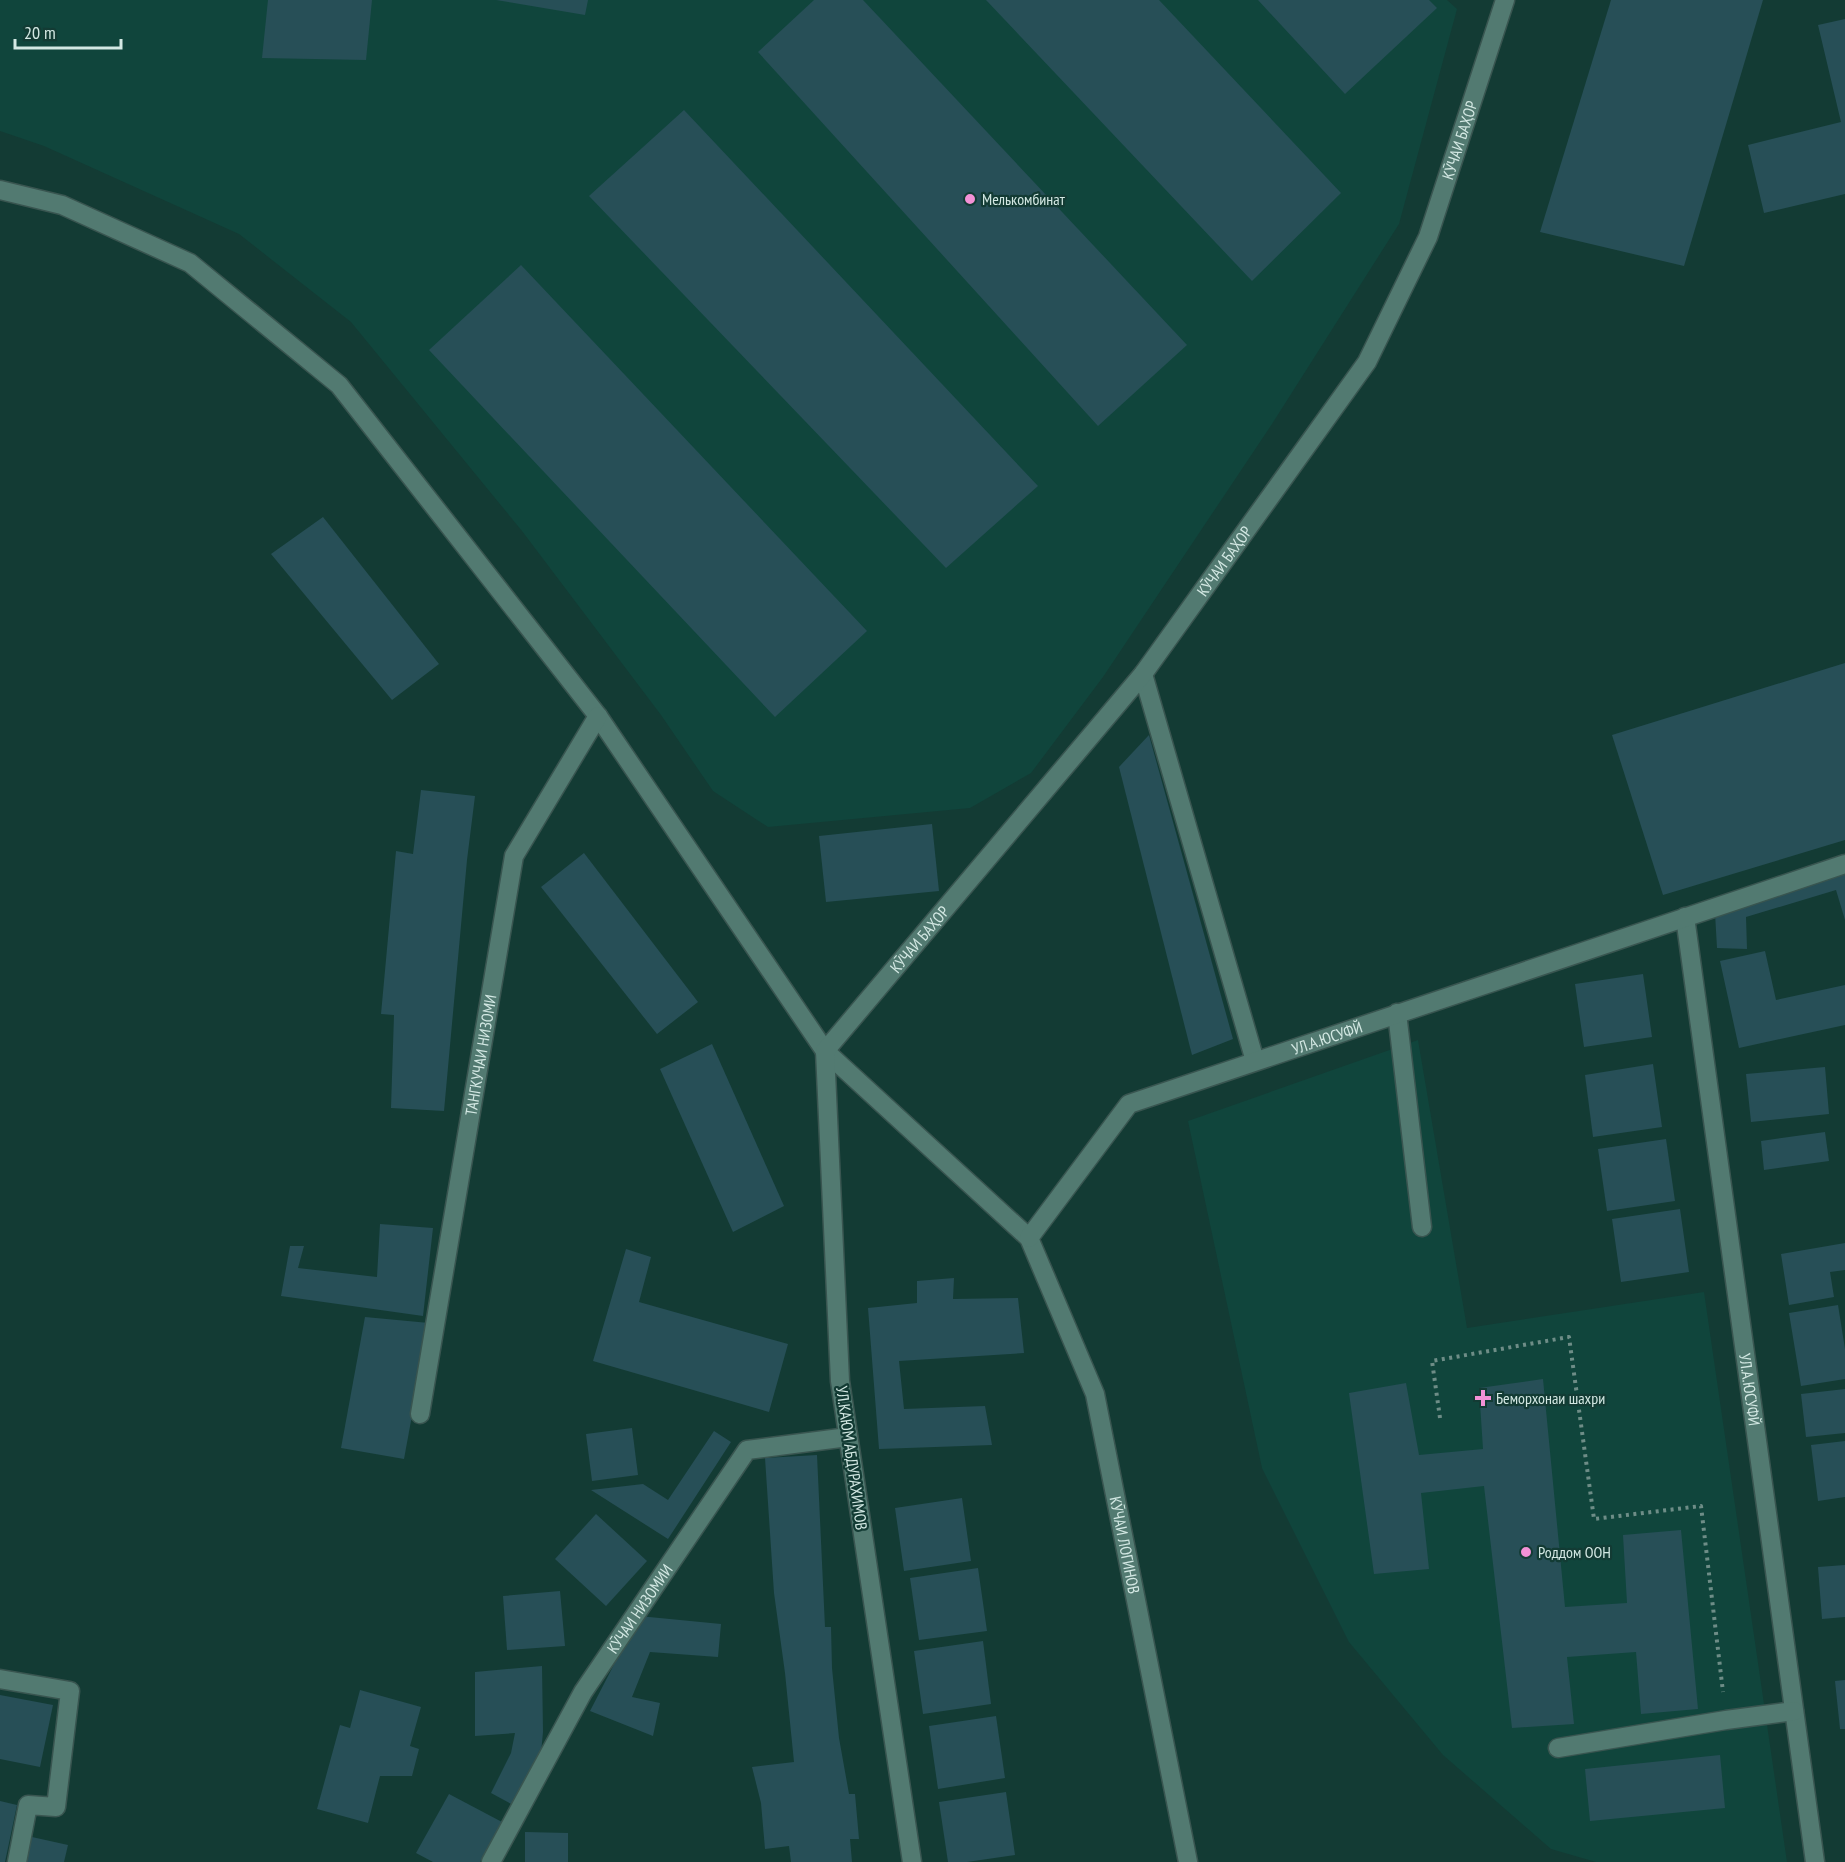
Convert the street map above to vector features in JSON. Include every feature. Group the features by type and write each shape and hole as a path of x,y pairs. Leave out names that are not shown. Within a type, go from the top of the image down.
{"street":[{"name":"КӮЧАИ БАҲОР","path":"825,1051 1143,674 1367,362 1428,237 1505,0"},
{"path":"0,190 62,205 190,263 339,385 598,716 825,1051 1029,1238"},
{"path":"1143,674 1255,1061"},
{"name":"ТАНГКУЧАИ НИЗОМИ","path":"420,1414 514,856 598,716"},
{"name":"УЛ.А.ЮСУФЙ","path":"1029,1238 1129,1104 1845,864"},
{"name":"УЛ.А.ЮСУФЙ","path":"1685,917 1815,1862"},
{"path":"1397,1013 1422,1227"},
{"name":"УЛ.КАЮМ АБДУРАХИМОВ","path":"825,1051 840,1381 912,1862"},
{"name":"КӮЧАИ ЛОГИНОВ","path":"1029,1238 1095,1394 1188,1862"},
{"name":"КӮЧАИ НИЗОМИИ","path":"491,1862 583,1692 747,1450 849,1437"},
{"path":"0,1679 70,1691 56,1807 28,1805 17,1862"},
{"path":"1558,1748 1794,1711"}],"path":[{"path":"1440,1418 1432,1360 1569,1337 1594,1519 1701,1506 1726,1720"}],"shaded area":[{"path":"0,0 1447,0 1457,9 1399,224 1272,424 1103,677 1031,773 970,808 768,827 713,791 661,715 522,531 351,322 239,234 44,146 0,131"},
{"name":"Беморхонаи шахри","path":"1418,1040 1467,1328 1704,1292 1787,1862 1596,1862 1551,1849 1443,1755 1349,1642 1262,1468 1188,1121"}],"building":[{"path":"268,0 372,0 366,60 262,58"},
{"path":"496,0 588,0 585,15"},
{"name":"Мелькомбинат","path":"814,0 863,0 1187,345 1098,426 758,52"},
{"path":"986,0 1159,0 1341,193 1252,281"},
{"path":"1258,0 1429,0 1437,8 1345,94"},
{"path":"1611,0 1763,0 1684,266 1540,232"},
{"path":"1845,19 1845,194 1764,213 1748,145 1841,122 1818,25"},
{"path":"684,110 1038,486 946,568 589,196"},
{"path":"521,265 867,631 775,717 429,350"},
{"path":"323,517 439,664 392,700 271,554"},
{"path":"1845,663 1845,840 1663,895 1612,735"},
{"path":"1149,735 1233,1039 1192,1055 1119,767"},
{"path":"421,790 475,796 444,1111 391,1108 394,1015 381,1014 396,851 413,854"},
{"path":"932,824 939,891 826,902 819,836"},
{"path":"584,853 698,1002 657,1034 541,887"},
{"path":"1845,871 1845,920 1836,890 1746,917 1747,949 1717,948 1715,913"},
{"path":"1765,951 1776,1000 1845,985 1845,1025 1739,1048 1720,961"},
{"path":"1643,974 1652,1037 1584,1047 1575,984"},
{"path":"712,1044 784,1206 733,1232 660,1069"},
{"path":"1653,1064 1662,1127 1593,1137 1585,1075"},
{"path":"1825,1067 1829,1114 1751,1122 1746,1074"},
{"path":"1825,1132 1829,1161 1764,1170 1761,1141"},
{"path":"1666,1139 1675,1201 1607,1211 1598,1149"},
{"path":"1680,1209 1689,1272 1621,1282 1612,1219"},
{"path":"380,1224 433,1228 423,1316 281,1296 290,1246 304,1246 298,1268 377,1277"},
{"path":"1845,1243 1845,1270 1830,1272 1834,1297 1789,1305 1781,1254"},
{"path":"626,1249 651,1257 639,1302 788,1344 769,1412 593,1361"},
{"path":"954,1278 953,1299 1018,1298 1024,1353 899,1361 904,1409 985,1406 992,1445 879,1449 868,1308 917,1303 917,1281"},
{"path":"1838,1305 1845,1349 1845,1379 1801,1386 1789,1313"},
{"path":"365,1317 429,1323 404,1459 341,1448"},
{"name":"Роддом ООН","path":"1543,1379 1565,1607 1627,1603 1623,1535 1681,1530 1698,1709 1641,1714 1636,1652 1567,1657 1574,1724 1512,1728 1484,1486 1421,1493 1429,1569 1374,1574 1349,1393 1406,1383 1419,1455 1483,1449 1479,1388"},
{"path":"1845,1389 1845,1433 1806,1437 1801,1394"},
{"path":"632,1428 638,1475 592,1481 586,1434"},
{"path":"714,1431 731,1442 668,1539 591,1490 643,1484 668,1500"},
{"path":"1845,1441 1845,1497 1818,1501 1811,1445"},
{"path":"817,1455 825,1627 831,1627 832,1668 839,1738 849,1794 855,1794 859,1839 850,1839 852,1862 791,1862 789,1846 765,1849 761,1803 752,1767 794,1762 774,1593 765,1458"},
{"path":"962,1498 971,1561 904,1571 895,1508"},
{"path":"596,1514 647,1561 606,1606 555,1559"},
{"path":"1845,1565 1845,1617 1822,1619 1818,1567"},
{"path":"978,1568 987,1631 919,1640 910,1578"},
{"path":"560,1591 565,1646 507,1650 503,1596"},
{"path":"639,1616 721,1624 718,1657 650,1652 632,1697 660,1703 653,1736 590,1711"},
{"path":"983,1641 991,1704 923,1714 914,1651"},
{"path":"542,1666 541,1753 513,1805 491,1793 511,1753 515,1733 475,1736 475,1672"},
{"path":"1845,1680 1845,1729 1840,1729 1835,1681"},
{"path":"360,1690 421,1707 410,1746 419,1749 412,1776 380,1776 368,1823 317,1809 340,1725 350,1728"},
{"path":"0,1695 53,1705 40,1767 0,1759"},
{"path":"996,1716 1005,1778 938,1789 929,1726"},
{"path":"1720,1755 1725,1808 1590,1821 1585,1769"},
{"path":"1006,1792 1015,1855 967,1862 948,1862 939,1802"},
{"path":"449,1794 502,1822 480,1862 433,1862 416,1853"},
{"path":"0,1801 17,1805 5,1862 0,1862"},
{"path":"525,1832 568,1833 568,1862 525,1862"},
{"path":"32,1837 68,1845 64,1862 26,1862"}],"place":[{"name":"Мелькомбинат","path":"970,199"},
{"name":"Беморхонаи шахри","path":"1483,1398"},
{"name":"Роддом ООН","path":"1526,1552"}]}
